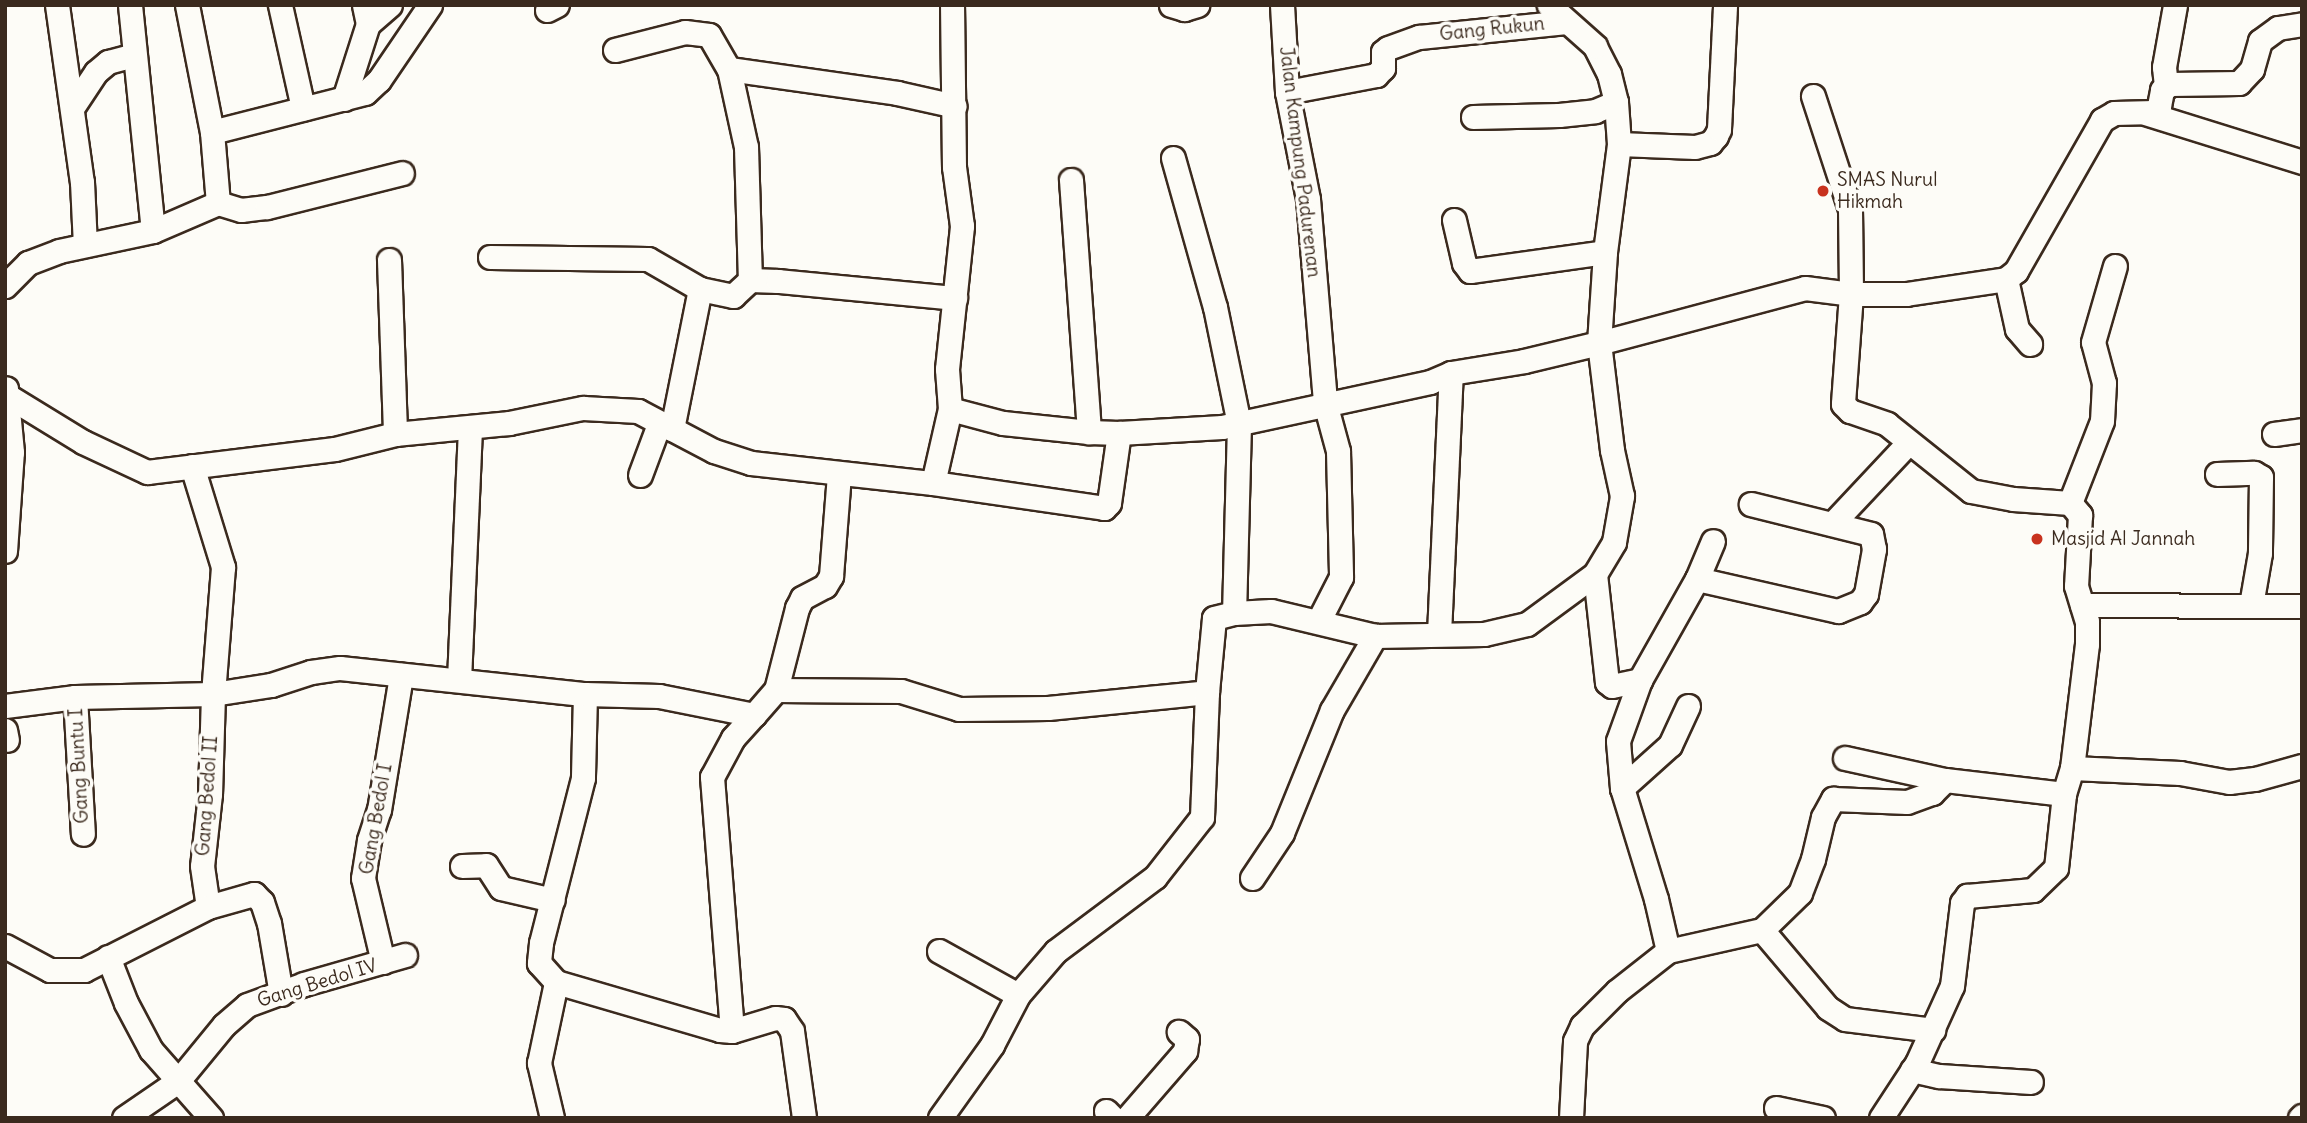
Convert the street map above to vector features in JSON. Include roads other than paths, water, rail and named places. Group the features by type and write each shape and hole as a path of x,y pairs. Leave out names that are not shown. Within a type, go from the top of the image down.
{"street":[{"path":"57,5 82,182 85,245"},
{"path":"130,5 153,231"},
{"path":"187,5 212,132 218,203"},
{"path":"280,5 303,108"},
{"path":"344,99 366,15 390,5"},
{"path":"212,132 365,93 380,80 430,5"},
{"path":"933,483 950,409 947,369 962,226 954,167 952,5"},
{"path":"1171,5 1184,9 1197,5"},
{"name":"Jalan Kampung Padurenan","path":"1282,5 1287,92 1308,199 1325,403 1338,451 1341,577 1319,620"},
{"path":"940,1118 992,1045 1017,996 1056,951 1155,877 1202,817 1207,692 1214,618 1234,612 1271,611 1319,620 1375,636 1484,634 1527,624 1595,574 1614,542 1622,495 1612,450 1599,343 1605,252 1619,144 1616,102 1609,74 1595,46 1549,5"},
{"path":"1619,144 1695,147 1710,143 1716,136 1719,129 1725,5"},
{"path":"2148,114 2157,109 2166,86 2164,67 2175,5"},
{"name":"Gang Rukun","path":"1287,92 1376,75 1383,68 1383,52 1419,37 1566,22"},
{"path":"2166,86 2175,83 2239,83 2252,69 2260,41 2278,28 2302,24"},
{"path":"615,50 685,32 709,36 729,69 746,147 750,280"},
{"path":"72,108 96,72 108,62 134,55"},
{"path":"729,69 897,93 955,106"},
{"path":"1813,96 1850,209 1851,294 1843,404 1850,411 1887,424 1971,491 2070,503 2080,515 2076,586 2087,621 2087,644 2072,768 2064,794 2056,868 2033,890 1967,896 1962,903 1952,986 1912,1070 1881,1118"},
{"path":"1473,117 1559,115 1595,111 1616,102"},
{"path":"950,409 1003,423 1089,432 1119,433 1239,424 1325,403 1408,387 1451,373 1524,361 1599,343 1805,288 1851,294 1906,294 2006,279 2016,271 2102,120 2114,113 2148,114 2302,162"},
{"path":"1173,158 1215,307 1239,424 1234,612"},
{"path":"5,286 29,263 85,245 153,231 218,203 241,210 267,207 402,173"},
{"path":"1071,180 1089,432"},
{"path":"1454,220 1464,263 1469,271 1605,252"},
{"path":"490,257 648,259 700,289 733,296 750,280 955,298"},
{"path":"389,260 395,434"},
{"path":"2070,503 2102,421 2104,383 2094,342 2115,266"},
{"path":"2006,279 2017,329 2030,344"},
{"path":"640,475 665,426 700,289"},
{"path":"1439,635 1451,373"},
{"path":"6,391 83,442 140,470 335,449 395,434 470,429 583,408 638,411 714,451 751,463 933,483 1104,508 1109,503 1119,433"},
{"path":"5,551 12,452 6,391"},
{"path":"459,680 470,429"},
{"path":"2274,434 2302,430"},
{"path":"1832,524 1909,442"},
{"name":"Gang Bedol II","path":"192,466 223,567 213,694 210,794 202,866 208,907"},
{"path":"2217,474 2255,473 2261,477 2260,553 2251,605"},
{"path":"732,1031 712,777 733,738 776,690 802,598 825,586 831,576 839,474"},
{"path":"1696,579 1838,611 1860,602 1866,594 1875,541 1871,534 1751,505"},
{"path":"1668,951 1656,898 1622,788 1619,741 1640,680 1696,579 1713,541"},
{"path":"1595,574 1607,682 1612,686 1640,680"},
{"path":"2082,606 2302,606"},
{"path":"1252,878 1282,833 1332,710 1375,636"},
{"path":"5,706 75,697 213,694 271,685 311,672 340,668 585,694 659,696 754,715"},
{"name":"Gang Bedol I","path":"383,962 363,878 369,840 379,810 401,675"},
{"path":"776,690 901,691 959,709 1048,708 1207,692"},
{"path":"585,694 583,779 538,956 542,968 556,982 732,1031 775,1018 784,1019 792,1031 804,1118"},
{"name":"Gang Buntu I","path":"75,697 83,834"},
{"path":"1622,788 1670,745 1688,706"},
{"path":"1844,758 1945,780 2064,794"},
{"path":"2072,768 2180,773 2229,782 2255,779 2302,766"},
{"path":"1571,1118 1575,1041 1582,1026 1617,991 1668,951 1762,930 1800,892 1813,859 1823,817 1833,799 1906,802 1932,793 1945,780"},
{"path":"462,866 486,865 501,888 553,900"},
{"path":"5,946 50,970 84,970 208,907 250,893 262,902 274,945 281,994"},
{"path":"1762,930 1828,1008 1845,1019 1933,1030"},
{"path":"939,951 1017,996"},
{"name":"Gang Bedol IV","path":"129,1115 177,1081 224,1025 247,1005 405,955"},
{"path":"108,957 126,1003 151,1050 211,1118"},
{"path":"552,1118 539,1063 556,982"},
{"path":"1115,1116 1185,1051 1187,1039 1179,1032"},
{"path":"1912,1070 1939,1076 2031,1082"},
{"path":"1776,1108 1823,1118"}],"place":[{"name":"SMAS Nurul Hikmah","path":"1823,191"},
{"name":"Masjid Al Jannah","path":"2037,539"}]}
